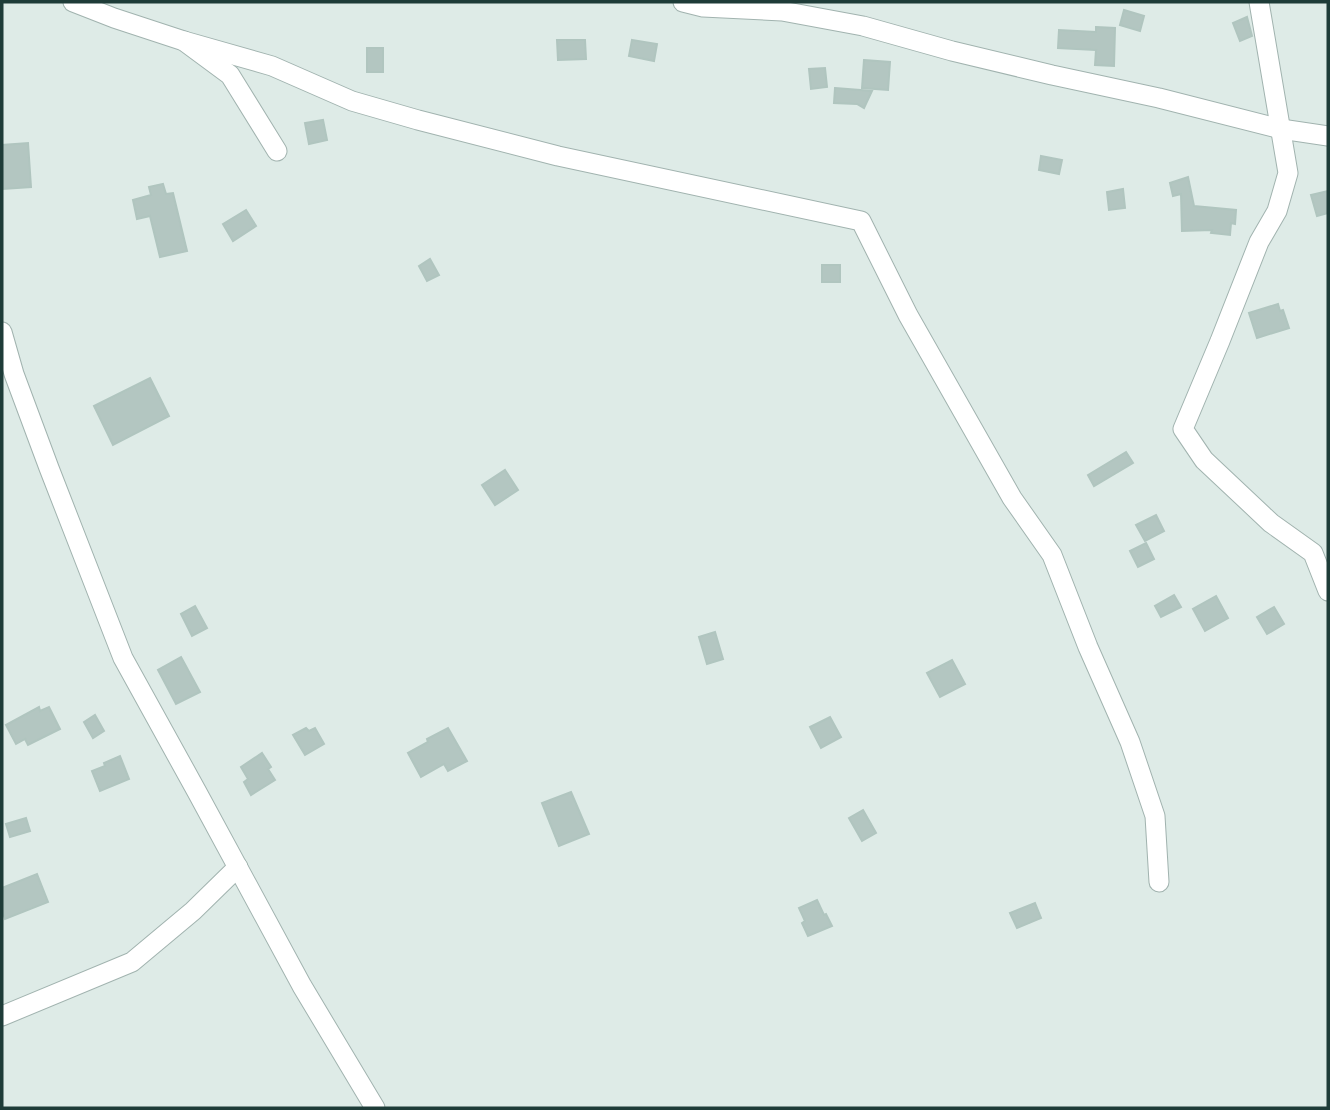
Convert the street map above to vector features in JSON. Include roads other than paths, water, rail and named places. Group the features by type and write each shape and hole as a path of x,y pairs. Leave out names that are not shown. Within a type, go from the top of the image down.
{"street":[{"path":"73,2 184,41 272,66 352,101 418,120 558,156 861,221 908,315 1012,498 1052,555 1129,742 1155,816 1158,882"},
{"path":"683,2 703,7 782,10 863,26 977,57 1281,129 1328,136"},
{"path":"1259,2 1288,173 1277,211 1259,242 1183,429 1204,460 1271,523 1313,553 1328,591"},
{"path":"184,41 230,75 277,151"},
{"path":"2,332 18,386 123,658 302,986 375,1108"},
{"path":"2,1016 132,962 193,911 238,867"}]}
